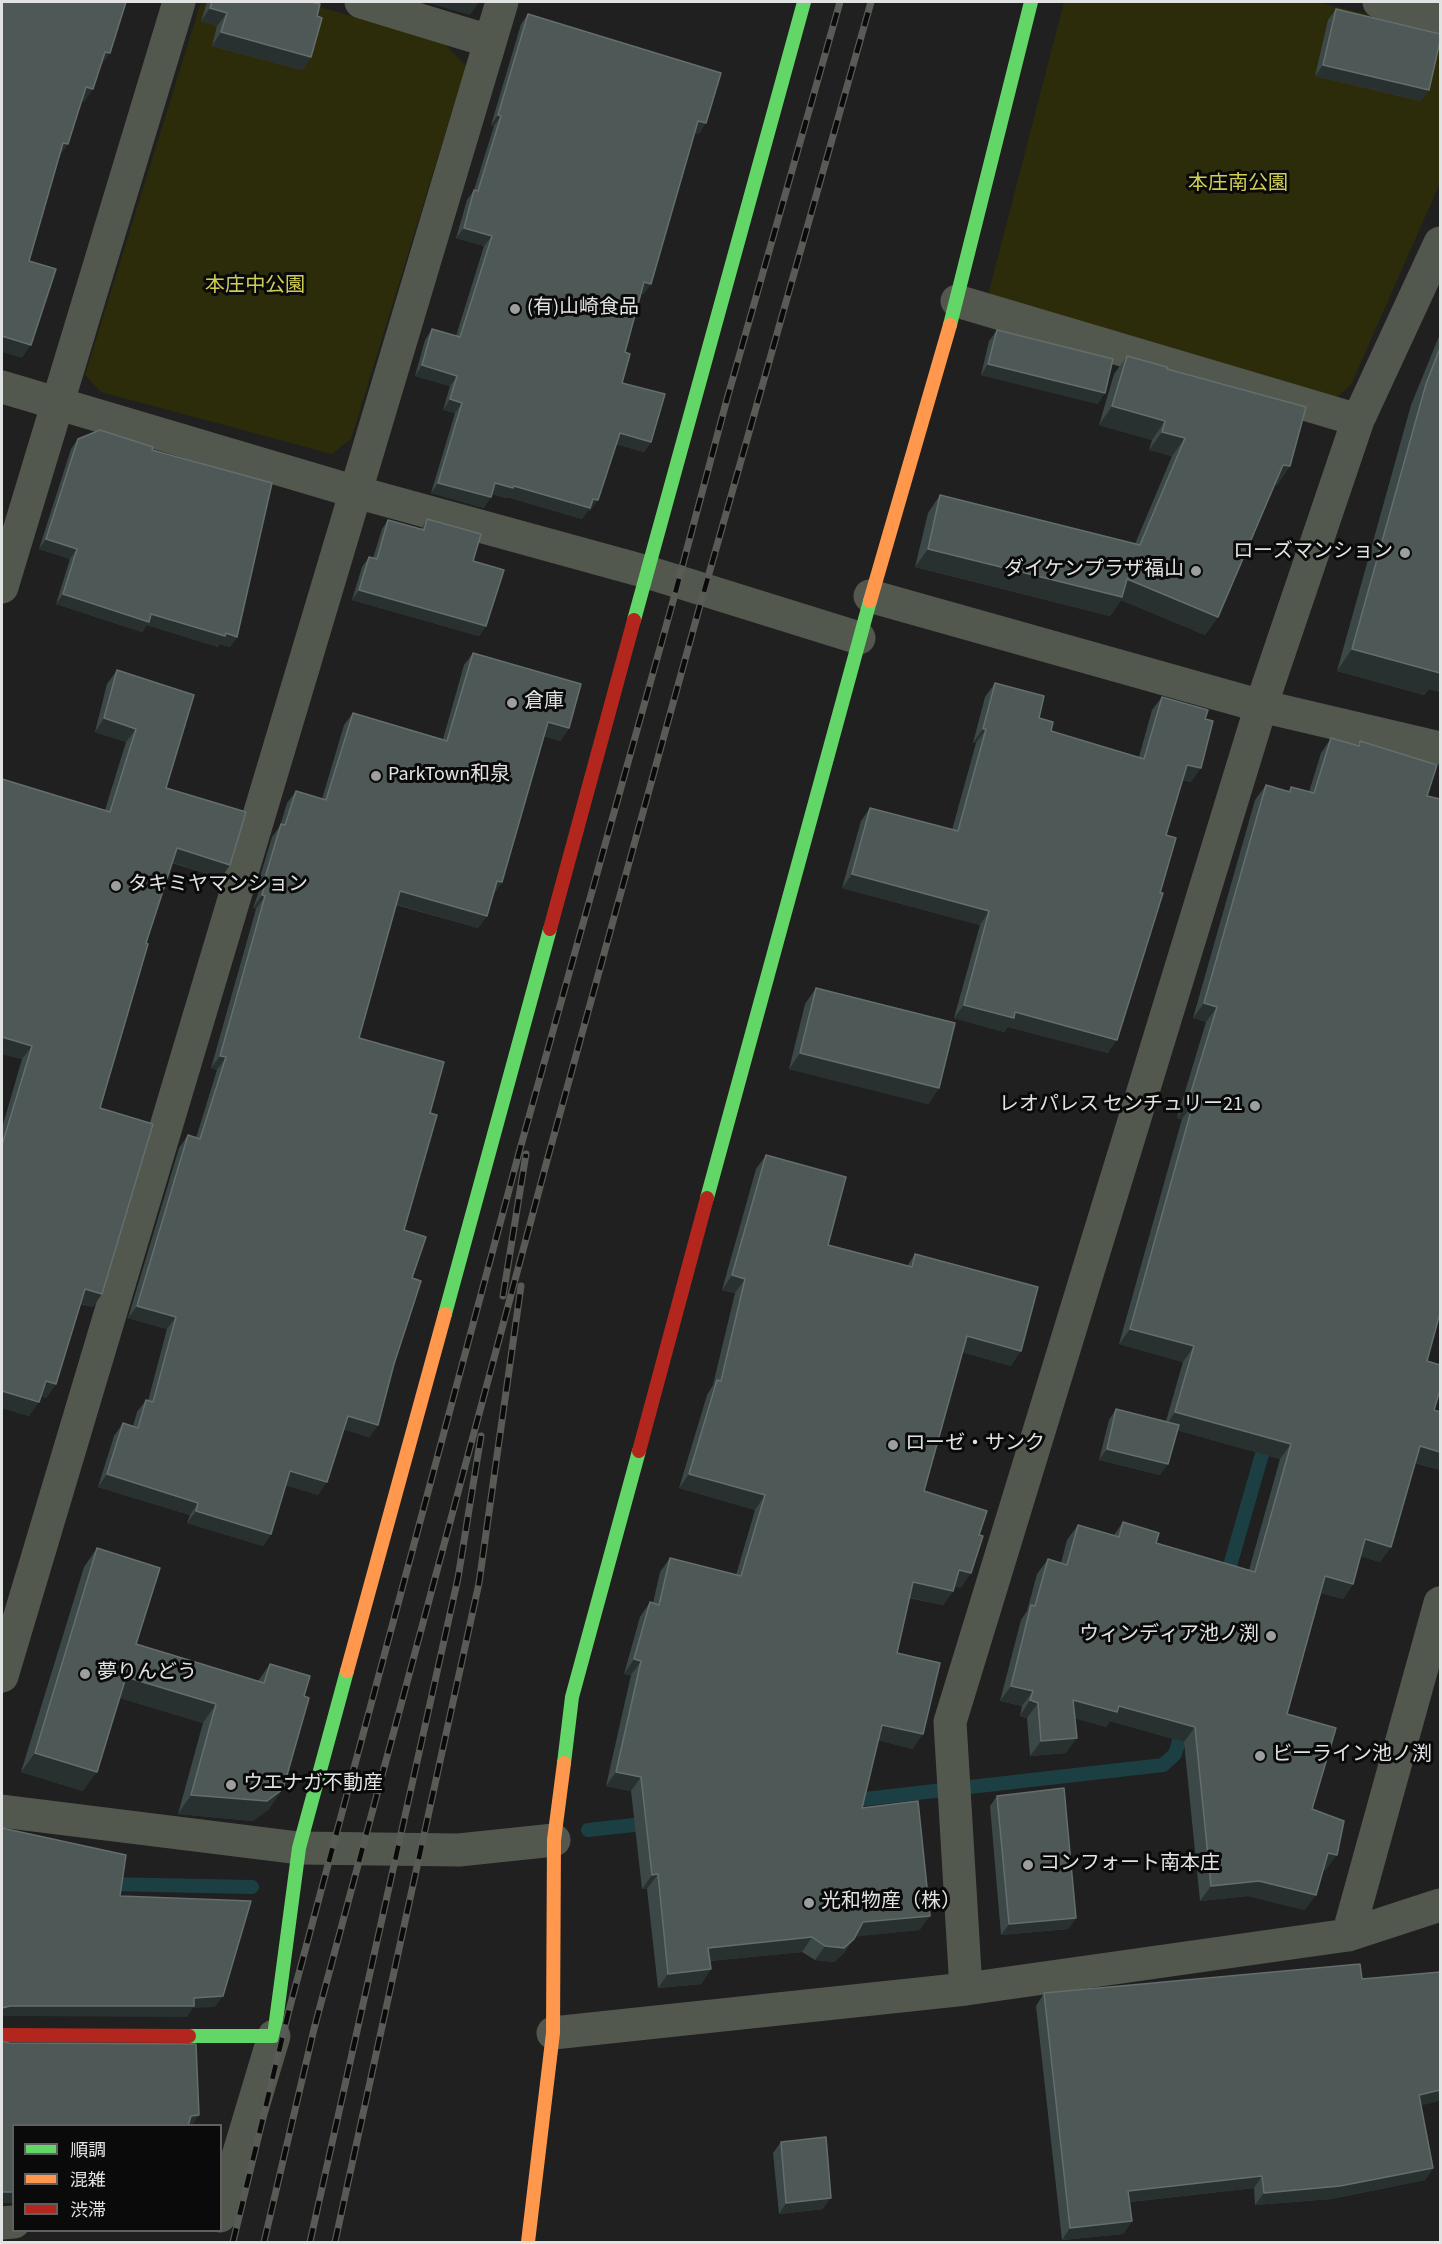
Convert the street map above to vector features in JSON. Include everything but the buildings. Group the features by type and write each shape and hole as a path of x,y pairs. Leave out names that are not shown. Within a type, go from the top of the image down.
{"street":[{"path":"2,587 179,2"},
{"path":"361,2 489,41"},
{"path":"2,1676 502,2"},
{"path":"222,2209 274,2036 299,1848 646,572 804,2"},
{"path":"528,2242 553,2033 554,1840 572,1697 870,597 957,301 1031,2"},
{"path":"1385,2 1440,17"},
{"path":"966,1989 950,1722 1262,706 1358,420 1440,243"},
{"path":"957,301 1358,420"},
{"path":"2,387 356,492 646,572 859,638"},
{"path":"870,597 1262,706 1440,748"},
{"path":"1348,1935 1440,1603"},
{"path":"2,1811 299,1848 459,1850 554,1840"},
{"path":"553,2033 966,1989 1348,1935 1440,1905"},
{"path":"2,2035 274,2036"}],"green space":[{"name":"本庄中公園","path":"201,2 303,2 444,43 466,66 351,439 332,454 101,392 85,375"},
{"name":"本庄南公園","path":"1064,2 1316,2 1440,31 1440,183 1351,385 1327,405 987,299"}],"waterway":[{"path":"1225,1583 1267,1437"},
{"path":"847,1801 1163,1765 1175,1754 1184,1725"},
{"path":"588,1830 652,1823"},
{"path":"106,1884 252,1887"}],"railway":[{"path":"233,2242 288,2014 520,1149 727,399 840,2"},
{"path":"264,2242 314,2029 548,1157 699,609 871,2"},
{"path":"503,1296 526,1154"},
{"path":"335,2242 479,1583 521,1286"},
{"path":"310,2242 458,1578 481,1436"}],"traffic: fast":[{"path":"634,620 804,2"},
{"path":"950,325 1031,2"},
{"path":"707,1198 870,601"},
{"path":"445,1314 550,929"},
{"path":"564,1763 572,1697 639,1451"},
{"path":"189,2036 274,2036 299,1848 347,1671"}],"traffic: slow":[{"path":"870,601 950,325"},
{"path":"347,1671 445,1314"},
{"path":"528,2242 553,2033 554,1840 564,1763"}],"traffic: jam":[{"path":"550,929 634,620"},
{"path":"639,1451 707,1198"},
{"path":"2,2035 189,2036"}],"place":[{"name":"(有)山崎食品","path":"515,309"},
{"name":"ローズマンション","path":"1405,553"},
{"name":"ダイケンプラザ福山","path":"1196,571"},
{"name":"倉庫","path":"512,703"},
{"name":"ParkTown和泉","path":"376,776"},
{"name":"タキミヤマンション","path":"116,886"},
{"name":"レオパレス センチュリー21","path":"1255,1106"},
{"name":"ローゼ・サンク","path":"893,1445"},
{"name":"ウィンディア池ノ渕","path":"1271,1636"},
{"name":"夢りんどう","path":"85,1674"},
{"name":"ビーライン池ノ渕","path":"1260,1756"},
{"name":"ウエナガ不動産","path":"231,1785"},
{"name":"コンフォート南本庄","path":"1028,1865"},
{"name":"光和物産（株）","path":"809,1903"}]}
